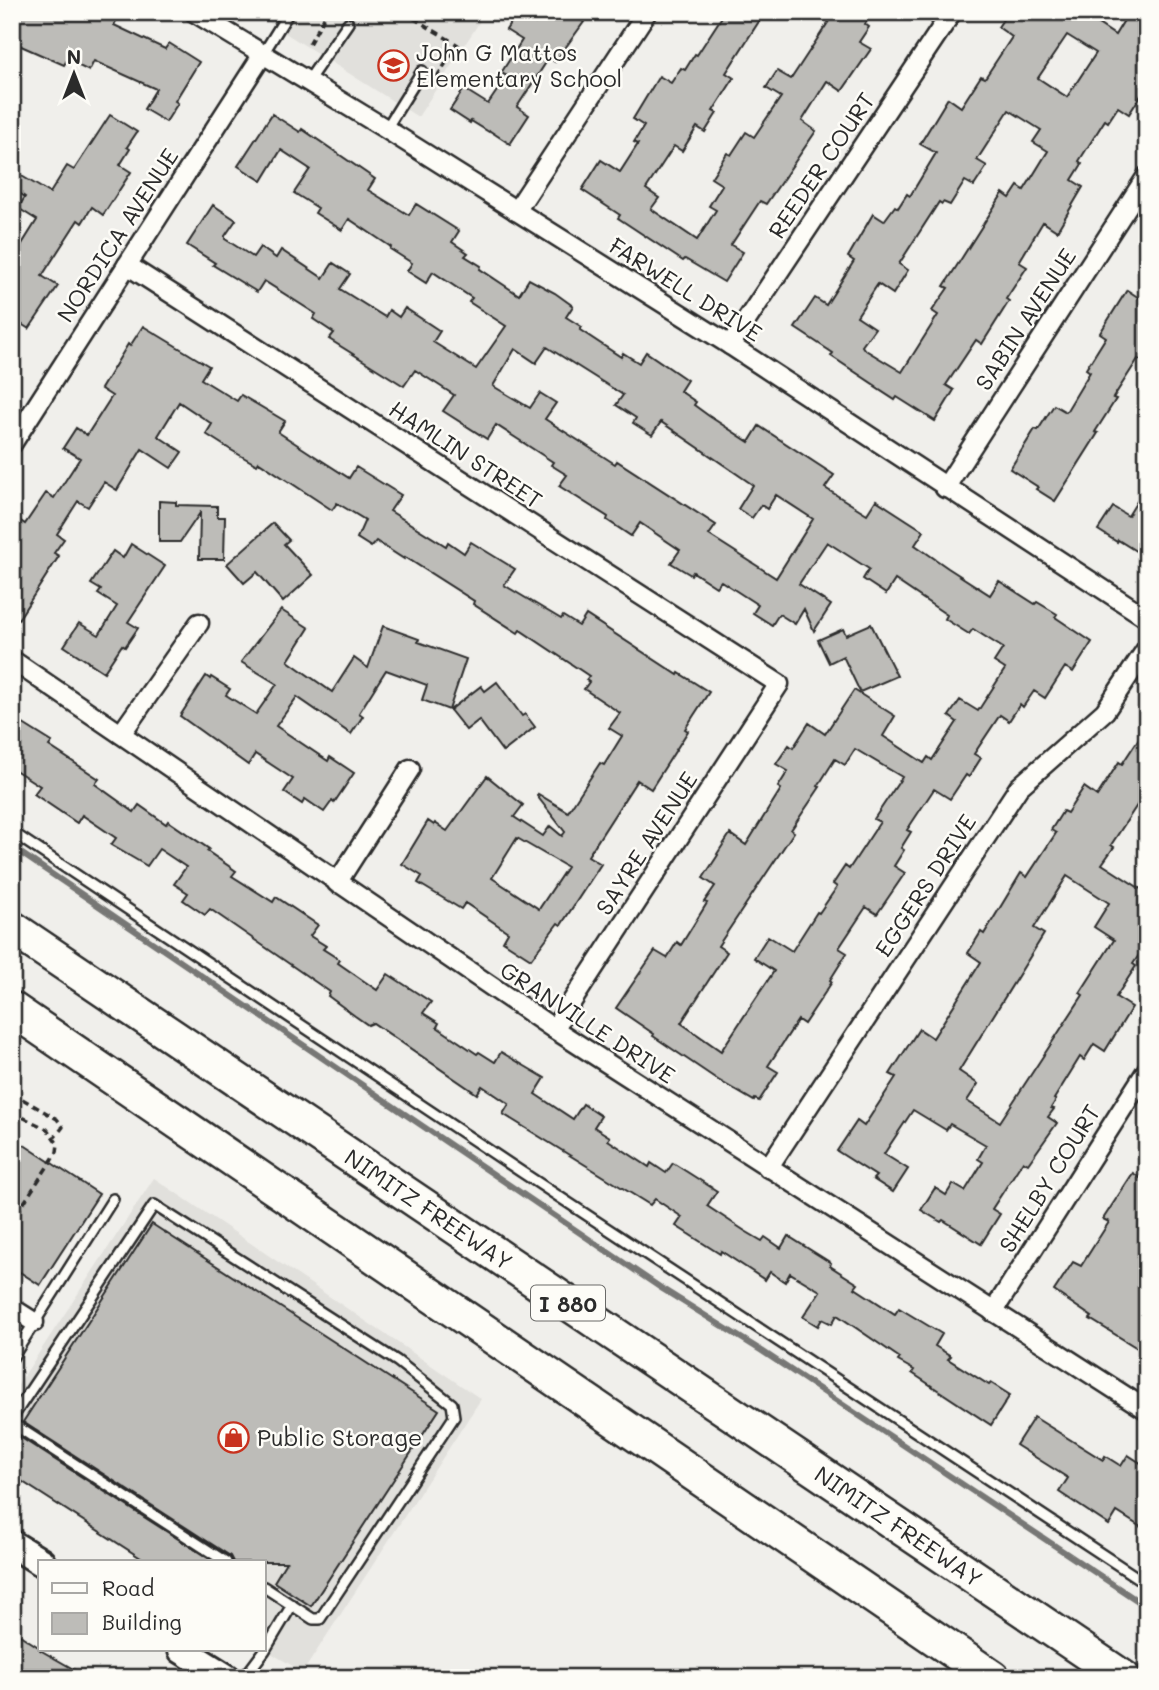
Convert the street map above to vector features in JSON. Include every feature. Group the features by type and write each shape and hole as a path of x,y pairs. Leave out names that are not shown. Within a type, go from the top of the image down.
{"highway":[{"name":"NIMITZ FREEWAY","path":"12,928 1124,1678"},
{"path":"12,1009 993,1678"}],"main road":[{"path":"12,1544 38,1560"},
{"path":"185,1652 226,1678"}],"street":[{"name":"FARWELL DRIVE","path":"194,12 730,345 1147,618"},
{"path":"516,211 647,12"},
{"name":"REEDER COURT","path":"730,345 952,12"},
{"name":"NORDICA AVENUE","path":"12,444 263,54"},
{"name":"SABIN AVENUE","path":"945,488 1147,176"},
{"name":"HAMLIN STREET","path":"127,265 779,684"},
{"path":"121,734 200,622"},
{"name":"EGGERS DRIVE","path":"768,1168 1019,787 1105,711 1147,648"},
{"name":"GRANVILLE DRIVE","path":"12,660 554,1029 1147,1410"},
{"name":"SAYRE AVENUE","path":"554,1029 779,684"},
{"path":"337,883 410,769"},
{"name":"SHELBY COURT","path":"993,1312 1147,1070"},
{"path":"12,1308 34,1322"}],"lane":[{"path":"263,54 289,12"},
{"path":"308,81 348,23"},
{"path":"386,129 422,71"},
{"path":"12,832 509,1164 1147,1584"},
{"path":"12,1357 113,1199"},
{"path":"223,1560 13,1424 12,1419 154,1205 397,1361 452,1404 454,1417 320,1619 313,1619 266,1588"},
{"path":"266,1648 292,1605"},
{"path":"244,1678 264,1652"}],"path":[{"path":"309,44 327,12"},
{"path":"403,12 458,45 436,79"},
{"path":"12,1093 57,1119 63,1127 55,1137"},
{"path":"12,1112 47,1129 58,1144 57,1152 12,1221"}],"shaded area":[{"name":"John G Mattos Elementary School","path":"252,12 486,12 418,117"},
{"name":"Public Storage","path":"154,1178 481,1399 303,1672 266,1650 266,1560 143,1560 12,1476 12,1394"}],"building":[{"path":"23,12 103,12 117,19 114,25 165,49 169,43 199,62 175,101 178,103 166,122 144,109 156,89 94,61 89,71 67,60 64,65 12,42 12,34"},
{"path":"518,12 535,23 542,12 570,12 584,22 555,62 549,58 517,107 529,115 510,144 450,110 464,89 488,104 507,76 501,73 522,40 506,30"},
{"path":"725,12 765,12 726,73 734,78 713,111 717,113 705,132 697,127 682,151 674,146 646,189 659,198 651,209 697,240 716,210 709,206 722,185 711,178 727,153 731,155 746,132 754,137 781,97 766,88 777,71 791,79 835,12 873,12 865,24 869,27 859,42 871,49 842,91 827,81 802,121 816,131 766,204 760,201 731,245 743,252 724,282 685,259 683,261 618,218 620,215 582,190 601,160 620,172 638,144 634,142 644,126 633,119 659,76 671,83 681,68 685,70"},
{"path":"1008,12 1080,12 1115,35 1129,12 1135,12 1147,20 1147,86 1129,114 1118,107 1108,122 1105,120 1079,161 1082,164 1072,180 1083,187 1057,231 1043,222 1019,262 1027,267 1006,299 1009,301 982,344 976,340 946,385 954,390 935,421 897,397 895,400 875,387 831,356 833,353 795,328 815,298 826,305 854,261 848,257 873,214 884,221 895,206 898,208 907,194 910,196 936,153 920,144 948,98 961,107 981,76 985,78 1012,37 998,27","holes":["1067,35 1096,53 1067,97 1038,78","1009,110 1041,130 1033,142 1048,151 1024,190 1018,186 1010,198 1003,193 944,286 948,288 932,311 938,315 902,372 864,349 862,346 875,328 857,316 878,284 893,294 908,270 899,264 939,202 950,205 965,181 974,186 987,166 977,160"]},
{"path":"272,114 300,132 302,129 375,179 368,190 409,215 416,204 459,231 452,242 468,253 465,256 519,295 529,279 555,293 573,306 566,317 582,327 580,330 621,357 623,353 639,363 646,352 687,380 680,391 696,402 694,405 749,442 759,426 834,475 825,488 867,514 876,500 924,531 915,545 948,568 990,595 999,581 1035,604 1037,602 1057,614 1055,617 1092,642 1073,672 1065,667 1045,698 1034,691 1023,707 1020,704 1009,721 1000,715 974,754 981,758 950,799 934,789 907,830 911,832 894,866 905,873 877,914 866,907 839,948 847,953 830,980 832,982 804,1024 798,1020 768,1066 778,1072 759,1101 754,1101 718,1080 616,1008 655,951 667,958 677,942 681,945 715,886 703,878 730,834 746,845 781,789 778,787 788,771 776,764 789,745 793,748 809,723 825,734 854,690 895,716 883,736 924,763 928,757 932,760 957,722 949,716 960,700 978,711 1005,669 994,662 1003,648 973,629 969,634 945,619 947,615 895,580 886,594 863,579 869,569 827,542 799,584 831,605 814,631 804,609 795,624 779,614 772,625 753,613 758,605 721,581 716,587 693,572 691,575 671,563 680,550 640,523 631,536 607,520 608,517 559,486 567,475 551,465 553,462 496,425 487,439 443,411 454,395 415,370 404,386 329,339 334,333 313,319 316,314 264,281 257,292 213,265 215,263 187,245 213,205 236,220 225,239 253,257 260,247 276,258 281,250 323,278 333,263 350,274 340,289 385,317 389,310 399,317 405,308 440,331 433,342 476,369 506,326 469,302 472,298 433,272 426,283 407,271 412,263 349,219 342,230 315,213 318,208 294,193 310,169 281,150 262,181 238,166","holes":["547,347 623,395 616,405 636,418 633,423 652,435 661,422 753,485 738,509 752,518 761,505 767,509 776,495 813,519 776,578 709,535 716,525 617,461 615,464 545,419 556,403 540,393 530,408 493,386 515,349 536,363","855,749 902,777 874,819 880,822 849,869 845,866 833,884 837,887 792,951 768,936 754,958 774,971 721,1051 681,1023 727,952 718,946 794,832 791,830 835,759 845,765"]},
{"path":"110,115 137,132 120,165 131,172 103,215 92,207 82,223 78,220 42,276 58,286 29,329 12,318 12,260 37,220 18,208 25,197 12,188 20,175 50,193 67,166 74,170"},
{"path":"1127,290 1147,303 1147,364 1138,359 1113,398 1116,399 1095,432 1098,433 1055,501 1010,469 1054,405 1066,412 1090,372 1086,369 1106,337 1100,333"},
{"path":"143,326 209,366 201,379 237,401 241,395 285,421 278,432 310,453 349,478 356,467 401,495 390,511 446,546 448,542 464,553 471,542 515,569 504,585 561,619 563,616 579,626 586,615 709,692 651,789 637,780 588,856 601,864 561,925 558,923 531,959 503,941 508,932 465,903 461,909 418,883 422,876 402,864 428,821 447,831 487,776 523,805 514,817 543,836 550,826 562,836 565,832 537,796 538,794 568,812 600,763 604,765 622,736 609,728 620,713 584,689 589,682 586,680 589,676 520,630 518,633 405,557 404,559 376,541 371,547 357,538 365,520 337,503 332,510 259,462 257,465 231,450 206,434 212,424 179,402 158,436 182,452 171,468 142,449 117,490 104,482 88,507 78,501 57,534 64,539 54,553 59,556 12,629 12,531 19,520 25,524 46,493 54,498 80,458 63,448 76,428 87,435 112,396 101,389 128,344 130,346","holes":["517,838 567,867 539,909 492,878"]},
{"path":"1147,485 1147,558 1098,530 1113,507 1128,516"},
{"path":"159,501 176,502 176,505 217,506 217,517 225,517 224,559 199,559 200,513 180,542 159,542"},
{"path":"273,523 289,540 284,544 313,575 283,602 257,572 244,583 227,564"},
{"path":"131,544 165,566 128,622 138,628 125,647 122,645 104,672 64,646 79,623 99,635 117,606 98,594 101,590 91,584 113,551 123,558"},
{"path":"281,610 309,628 288,661 332,692 354,658 368,668 383,626 466,659 449,710 422,700 427,685 386,670 359,713 363,716 351,734 297,697 276,726 328,761 330,757 354,773 334,803 332,801 324,812 305,799 302,804 284,792 293,779 255,754 248,765 180,716 206,676 230,689 226,695 256,714 277,684 241,662"},
{"path":"871,624 897,676 860,692 843,656 829,663 818,640 843,629 846,635"},
{"path":"497,682 522,716 525,714 535,727 503,752 479,720 466,730 450,710 481,686 485,691"},
{"path":"12,717 52,742 49,746 99,779 95,784 134,812 139,805 166,824 168,821 236,871 232,876 273,902 276,897 318,925 310,936 326,946 323,949 340,960 338,963 377,990 388,974 431,1002 423,1013 439,1023 437,1027 477,1054 479,1052 495,1062 501,1052 545,1078 535,1094 573,1119 583,1104 601,1116 594,1127 610,1137 608,1140 649,1167 651,1163 666,1173 673,1163 717,1191 707,1206 745,1231 762,1241 765,1237 781,1248 788,1236 831,1263 830,1266 858,1284 855,1288 895,1314 899,1308 942,1334 935,1346 951,1356 948,1359 1010,1395 991,1425 912,1373 914,1370 898,1361 900,1358 837,1315 832,1324 822,1319 818,1326 803,1317 820,1291 790,1273 785,1282 770,1272 765,1280 721,1251 720,1254 676,1226 682,1217 655,1199 650,1205 503,1114 509,1104 482,1086 477,1094 373,1023 368,1025 355,1016 328,996 330,992 210,909 205,915 183,900 188,893 174,884 186,867 159,849 147,866 111,845 116,838 82,815 77,823 34,794 40,786 12,768"},
{"path":"1147,726 1147,790 1111,845 1114,847 1102,864 1147,893 1147,943 1116,997 1132,1007 1105,1051 1094,1044 1084,1060 1080,1057 1054,1099 1056,1100 1051,1108 1054,1109 1048,1117 1057,1123 1028,1164 1023,1161 992,1209 1000,1214 981,1244 943,1220 941,1222 921,1210 935,1188 946,1195 953,1184 965,1191 983,1162 978,1159 986,1145 950,1124 946,1130 913,1110 884,1154 908,1169 893,1192 873,1179 876,1176 837,1151 857,1121 864,1126 896,1077 890,1074 919,1029 933,1038 981,962 968,953 981,932 984,934 1021,873 1027,877 1056,833 1051,830 1063,811 1067,813 1084,787 1097,796 1119,762 1122,764","holes":["1067,876 1109,903 1094,927 1114,940 1080,993 1083,995 1000,1122 967,1101 978,1084 959,1071 1044,934 1034,928"]},
{"path":"12,1137 99,1194 40,1285 12,1267"},
{"path":"1133,1173 1147,1183 1147,1354 1090,1319 1092,1317 1054,1291 1073,1262 1081,1266 1109,1222 1103,1219"},
{"name":"Public Storage","path":"152,1224 439,1410 311,1606 274,1582 286,1562 232,1560 230,1556 23,1422"},
{"path":"1034,1417 1103,1460 1105,1456 1121,1466 1128,1455 1147,1467 1147,1531 1117,1512 1109,1525 1059,1492 1068,1478 1016,1445"},
{"path":"15,1434 211,1560 144,1560 12,1475 12,1438"},
{"path":"12,1630 38,1647 38,1652 44,1652 89,1678 12,1678"}],"waterway":[{"path":"12,847 661,1288 762,1351 1147,1607"}],"place":[{"name":"John G Mattos Elementary School","path":"393,65"},
{"name":"Public Storage","path":"234,1437"}]}
